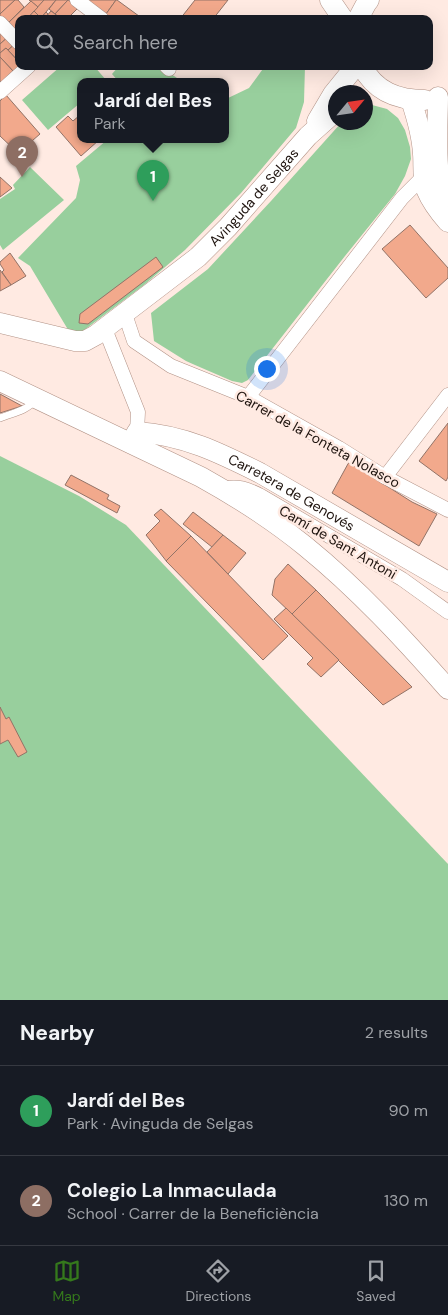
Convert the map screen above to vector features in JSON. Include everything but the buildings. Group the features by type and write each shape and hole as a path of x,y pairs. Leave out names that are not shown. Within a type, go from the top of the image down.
{"main road":[{"path":"330,0 340,15"},
{"path":"360,15 369,0"},
{"name":"Avinguda de Selgas","path":"308,136 333,94 351,70"},
{"path":"365,70 372,81 374,91 411,100 425,100 443,94 438,172 444,192 448,198"},
{"path":"411,100 419,122 424,154 426,188 430,197 448,222"},
{"name":"Avinguda de Selgas","path":"0,323 75,341 90,339 198,257 228,227 308,136 328,118"},
{"path":"0,381 134,437 272,521 306,546 349,585 448,689"},
{"name":"Carretera de Genovés","path":"134,437 154,433 186,440 231,458 448,582"}],"street":[{"path":"83,4 97,15"},
{"path":"0,23 15,39"},
{"path":"0,92 25,70"},
{"path":"248,397 402,198 424,176"},
{"name":"Carrer de la Fonteta Nolasco","path":"125,314 134,341 171,366 248,397 339,448 385,477 448,510"},
{"path":"105,329 138,412 134,437"},
{"path":"385,477 448,395"},
{"name":"Camí de Sant Antoni","path":"222,489 240,488 261,496 402,579 448,612"}],"lane":[{"path":"0,418 25,409 32,405 37,397"}],"green space":[{"path":"56,70 97,70 104,78 77,78 77,106 48,130 22,100"},
{"path":"116,70 165,70 177,78 116,78 112,74"},
{"path":"262,70 305,70 304,102 296,128 241,193 185,250 144,285 79,334 70,333 30,266 18,258 76,198 80,180 76,166 103,143 229,143 229,98 249,88"},
{"path":"373,105 387,109 398,118 405,130 411,159 405,176 395,194 248,380 242,383 232,381 186,361 154,341 151,313 208,269 335,130 373,130"},
{"path":"30,167 64,200 3,250 0,245 0,199 15,189 13,185"},
{"path":"0,456 79,496 126,525 448,864 448,1000 0,1000"}],"place":[{"name":"Colegio La Inmaculada","path":"22,177"},
{"name":"Jardí del Bes","path":"153,201"}]}
